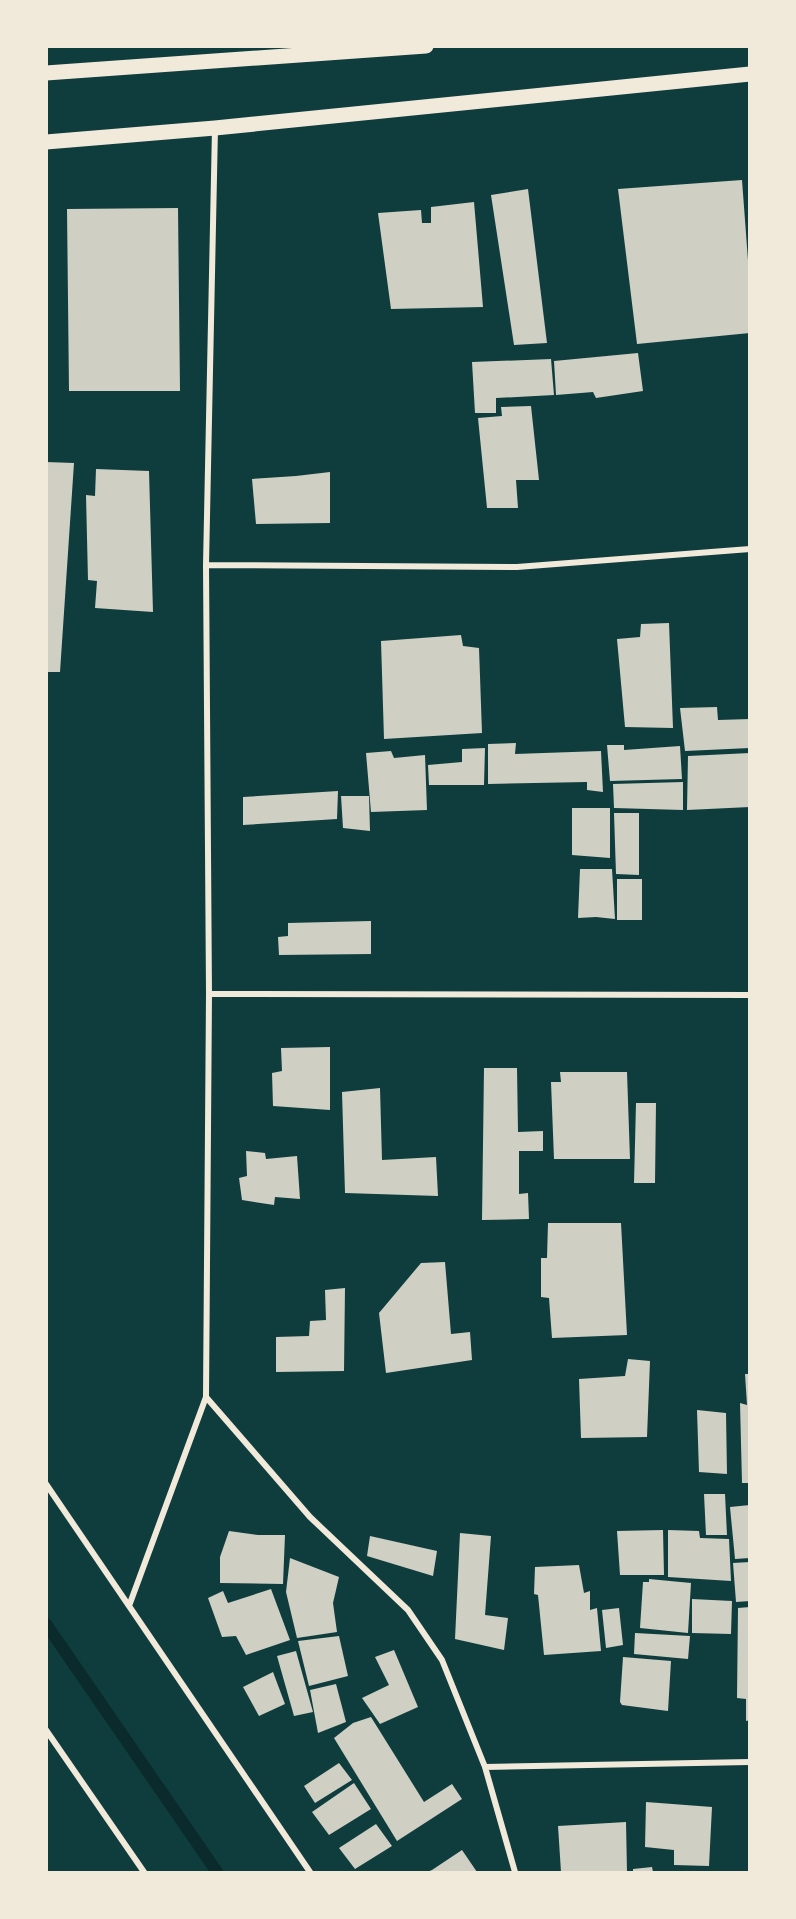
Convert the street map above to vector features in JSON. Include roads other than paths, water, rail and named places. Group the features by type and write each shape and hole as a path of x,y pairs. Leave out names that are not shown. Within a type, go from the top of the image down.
{"main road":[{"path":"46,73 426,46"},
{"path":"46,142 215,128 750,75"}],"street":[{"path":"129,1606 206,1397 209,994 206,565 215,128"},
{"path":"206,565 517,567 750,549"},
{"path":"209,994 750,995"},
{"path":"206,1397 310,1517 408,1610 442,1660 485,1767 515,1872"},
{"path":"46,1484 310,1872"},
{"path":"46,1730 144,1872"},
{"path":"485,1767 750,1762"}],"waterway":[{"path":"46,1624 217,1872"}]}
